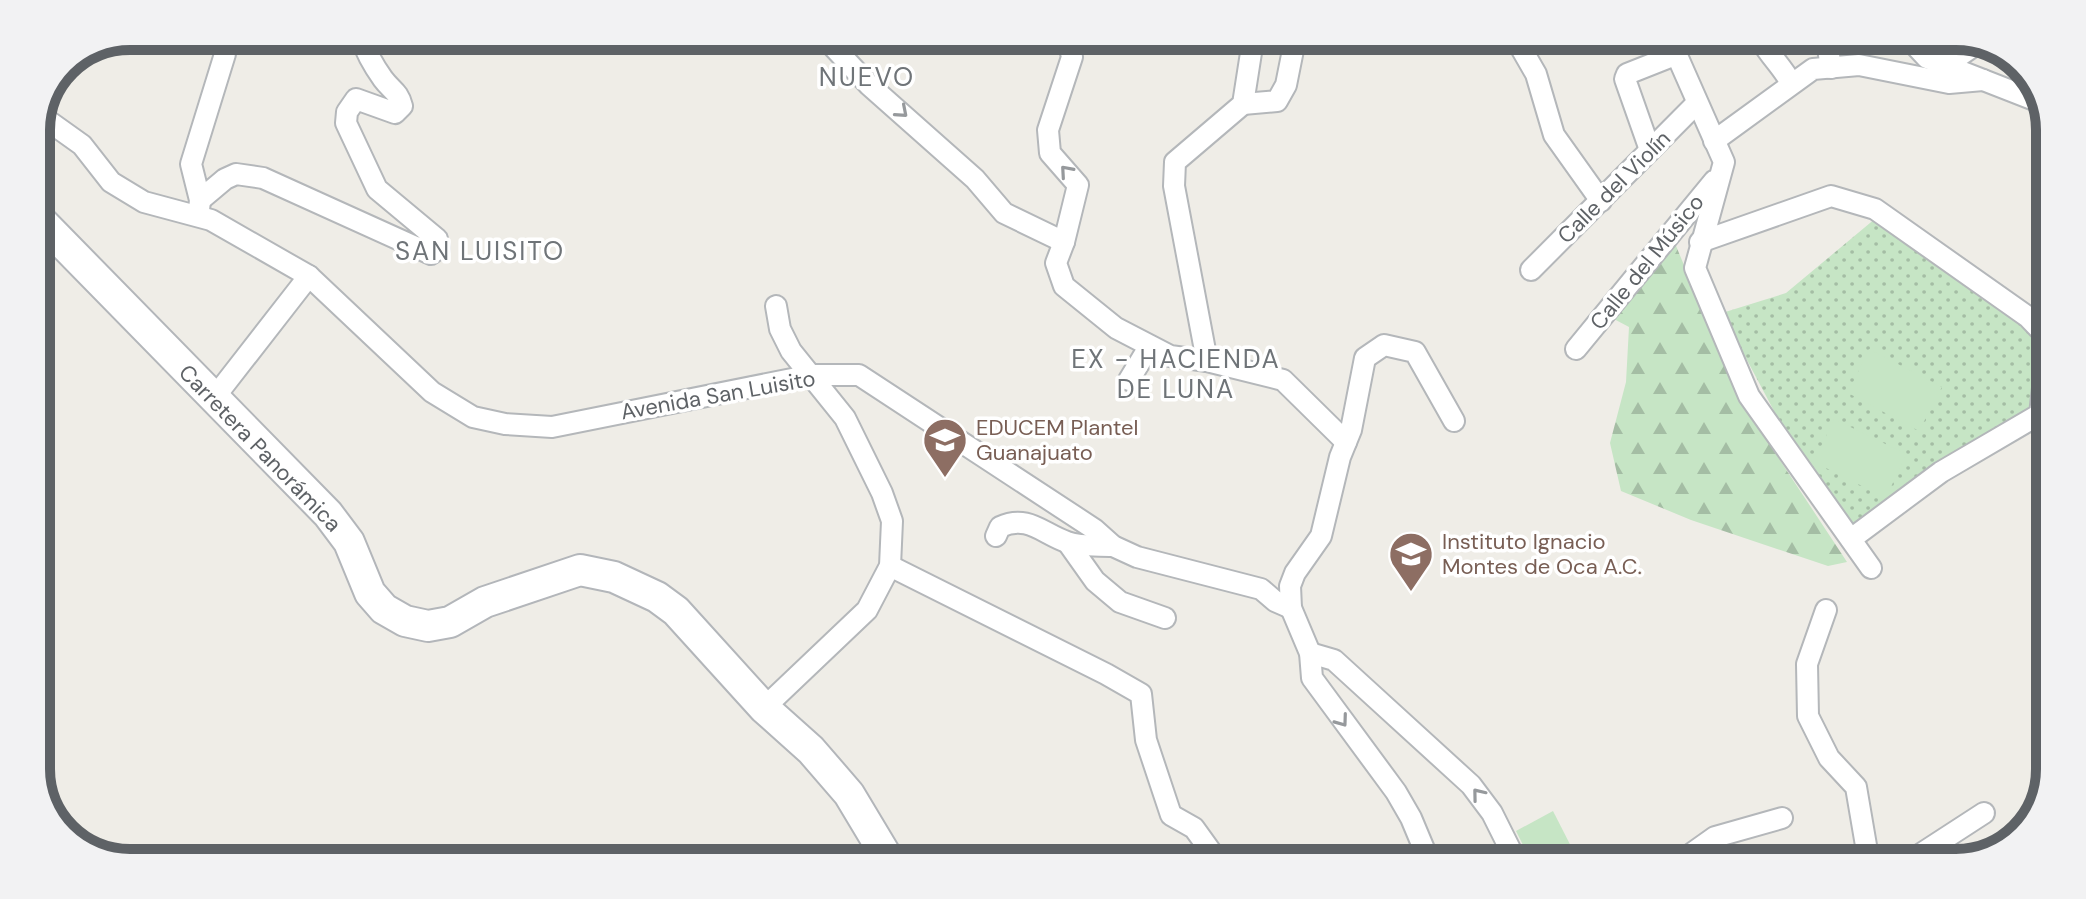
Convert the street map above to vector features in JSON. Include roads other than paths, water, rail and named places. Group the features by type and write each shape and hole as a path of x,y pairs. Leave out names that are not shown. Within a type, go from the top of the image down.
{"street":[{"path":"199,209 225,179 236,174 263,178 431,254 439,248 437,239 377,189 346,123 347,112 356,99 395,113 402,106 399,93 386,84 365,50"},
{"path":"836,50 869,85 975,179 1004,213 1064,242"},
{"path":"1070,50 1072,57 1048,130 1050,153 1078,185 1056,263 1064,286 1116,328 1149,347 1170,356 1207,361 1283,380 1346,442"},
{"path":"1243,104 1251,50"},
{"path":"1207,361 1174,186 1175,162 1243,104 1277,101 1286,85 1293,50"},
{"path":"1522,50 1536,74 1554,135 1601,201"},
{"path":"1650,150 1625,79 1627,74 1669,50"},
{"path":"1674,50 1724,162 1695,268 1749,396 1871,568"},
{"path":"1767,50 1781,64 1791,83"},
{"path":"1828,50 1831,68"},
{"path":"1920,50 1927,58 2030,98"},
{"path":"1946,65 1966,51"},
{"path":"199,209 191,164 225,54"},
{"path":"1714,141 1813,69 1859,65 1949,83 1983,80"},
{"name":"Calle del Violín","path":"1531,270 1697,103"},
{"name":"Avenida San Luisito","path":"50,122 82,145 111,182 144,202 199,209 211,220 309,276 432,392 473,417 505,424 552,427 812,375 859,375 1094,529 1113,546 1137,557 1261,589 1275,601 1291,608"},
{"name":"Calle del Músico","path":"1576,349 1719,175"},
{"path":"1700,242 1831,196 1875,209 2036,325"},
{"name":"Carretera Panorámica","path":"50,230 328,514 349,542 370,593 384,609 405,621 428,626 450,622 485,602 580,570 614,577 644,589 676,611 764,708 811,750 849,794 882,849"},
{"path":"214,398 309,276"},
{"path":"764,708 867,610 890,566 892,521 882,493 845,418 791,351 780,329 776,306"},
{"path":"1424,849 1396,792 1312,678 1310,653 1291,608 1290,586 1295,573 1321,536 1351,430 1365,358 1384,345 1415,352 1454,421"},
{"path":"1129,380 1149,347"},
{"path":"1851,539 1941,472 2036,416"},
{"path":"996,536 1000,527 1012,521 1043,528 1068,543 1095,581 1120,602 1165,618"},
{"path":"1068,543 1113,546"},
{"path":"890,566 1141,694 1146,740 1171,815 1194,828 1209,849"},
{"path":"1826,610 1807,664 1808,716 1829,758 1856,787 1867,849"},
{"path":"1310,653 1334,660 1471,785 1492,813 1510,849"},
{"path":"1929,849 1984,813"},
{"path":"1698,849 1715,837 1782,818"}],"place":[{"name":"EDUCEM Plantel Guanajuato","path":"945,479"},
{"name":"Instituto Ignacio Montes de Oca A.C.","path":"1411,593"}],"district":[{"name":"NUEVO","path":"867,77"},
{"name":"SAN LUISITO","path":"480,251"},
{"name":"EX - HACIENDA DE LUNA","path":"1176,374"}]}
